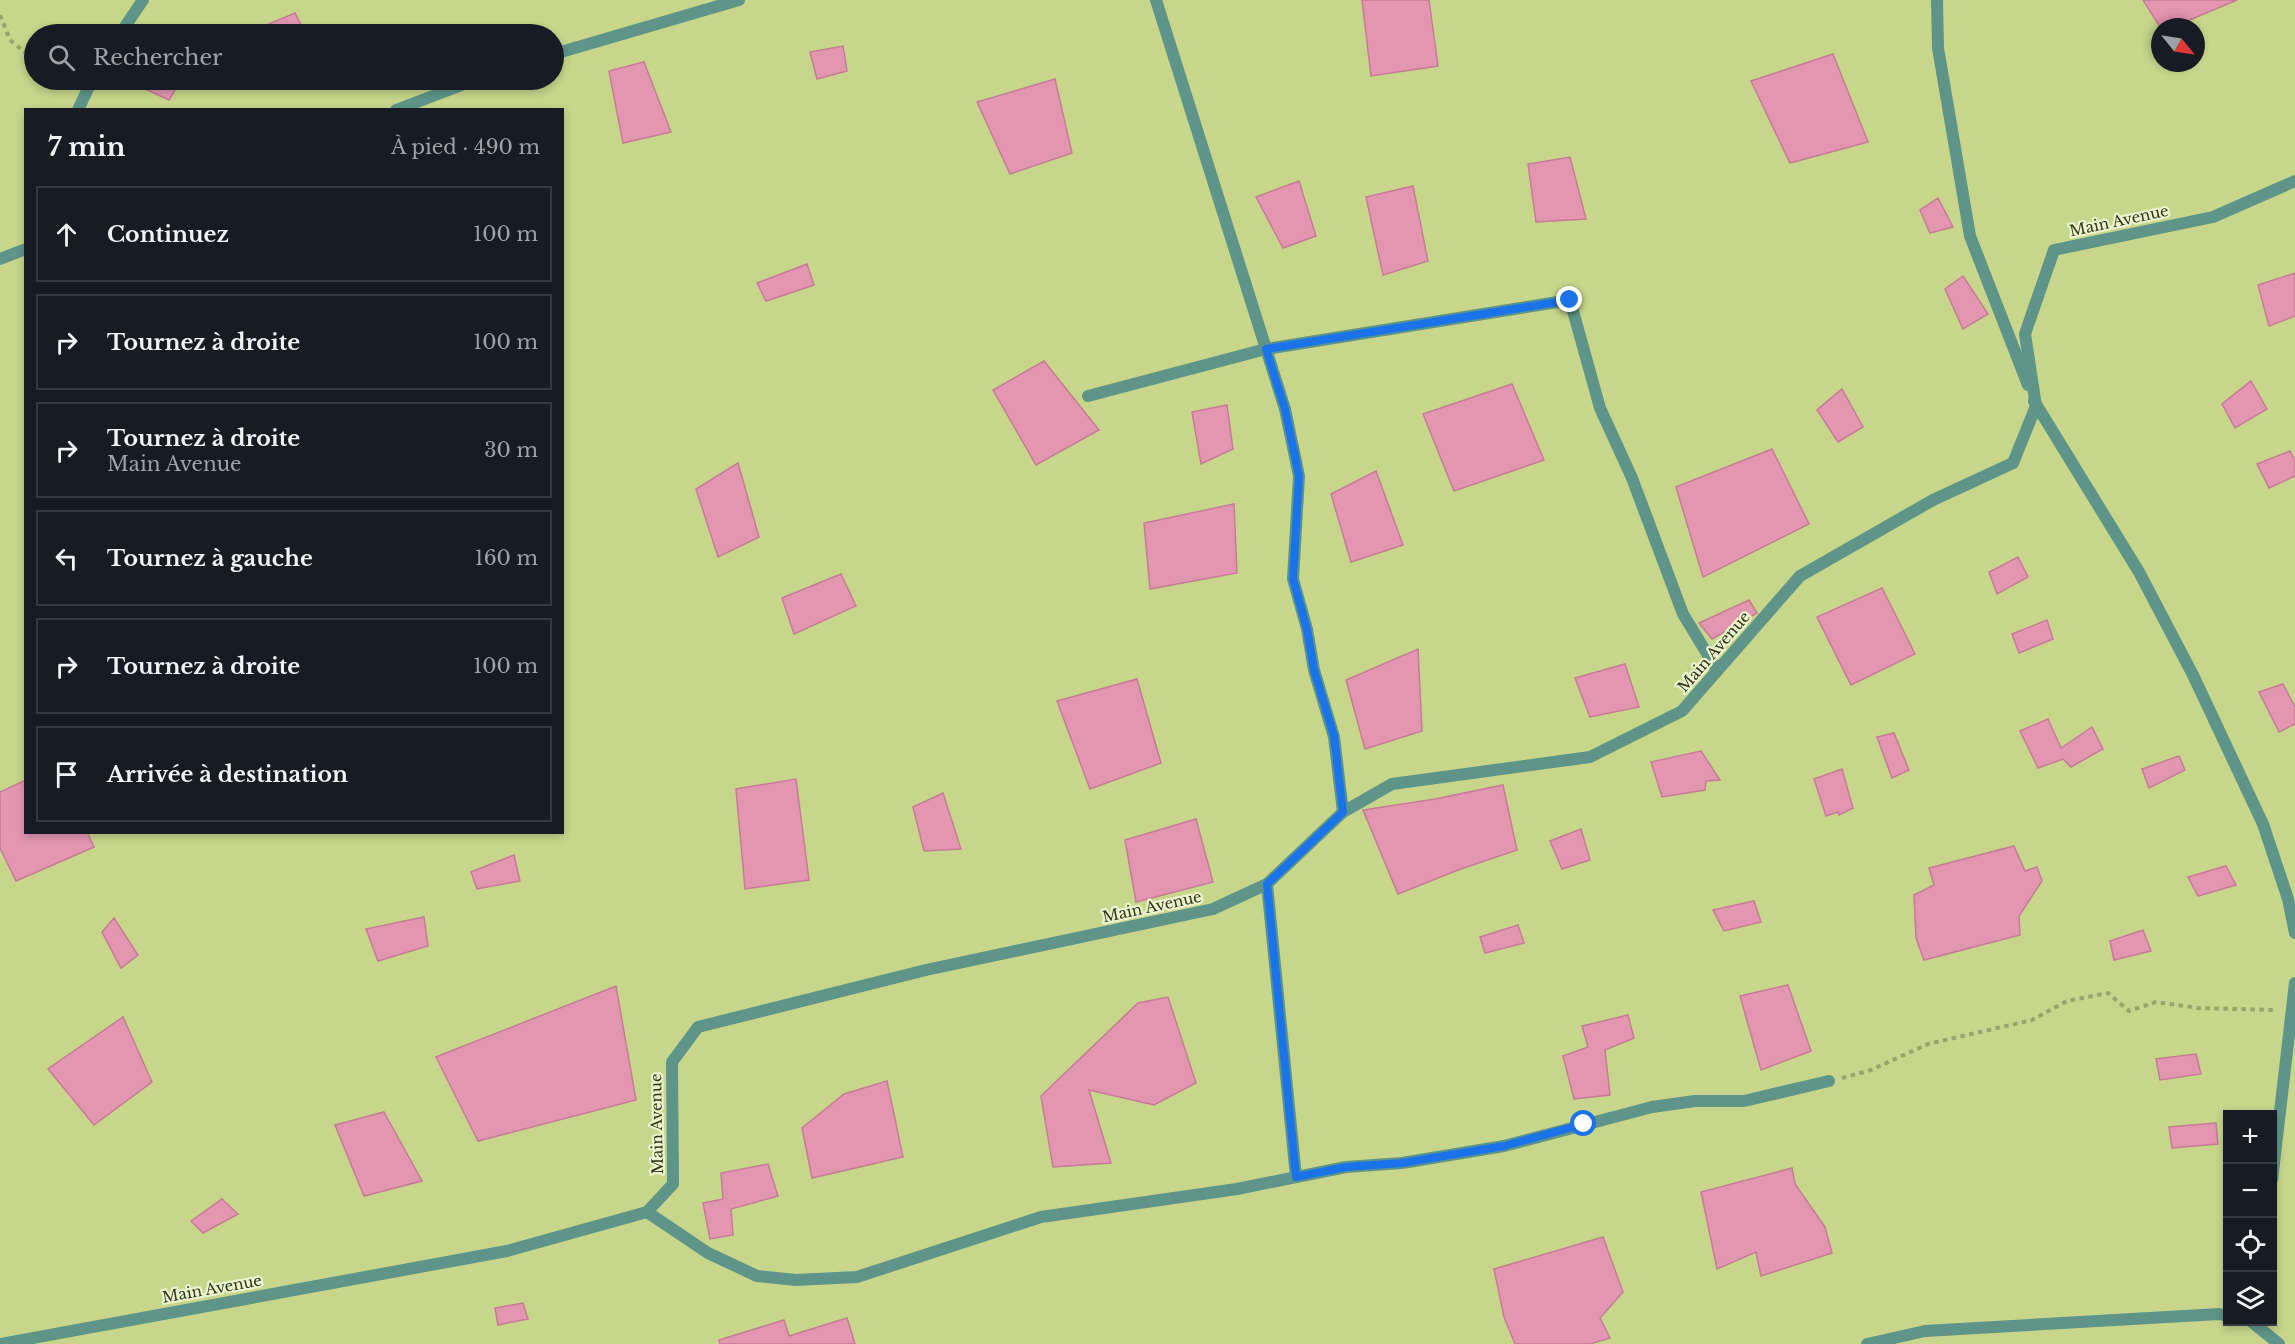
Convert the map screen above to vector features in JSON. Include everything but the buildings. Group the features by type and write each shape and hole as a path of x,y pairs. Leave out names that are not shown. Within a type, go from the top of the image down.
{"street":[{"path":"127,24 143,0"},
{"path":"564,51 739,0"},
{"path":"1156,0 1285,409 1299,476 1293,579 1307,629 1314,670 1334,736 1343,812"},
{"path":"1936,0 1938,48 1970,236 2036,406 2139,572 2193,675 2263,824 2288,899 2295,933"},
{"path":"79,108 87,90"},
{"path":"401,108 449,90"},
{"name":"Main Avenue","path":"0,1344 507,1251 647,1212 673,1184 672,1062 698,1027 926,970 1213,909 1267,884 1343,812 1392,784 1590,757 1682,711 1800,576 1933,500 2013,463 2036,406 2025,334 2054,250 2213,217 2295,181"},
{"path":"0,259 24,250"},
{"path":"1088,396 1266,349 1570,300 1600,408 1632,478 1683,614 1717,670"},
{"path":"1267,884 1296,1177"},
{"path":"2274,1164 2295,983"},
{"path":"647,1212 708,1252 757,1276 796,1280 857,1277 1041,1217 1237,1190 1346,1167 1402,1163 1504,1146 1652,1107 1695,1101 1744,1101 1829,1081"},
{"path":"1867,1344 1925,1331 2223,1316"},
{"path":"2257,1326 2279,1344"}],"path":[{"path":"0,15 10,40 24,52"},
{"path":"1829,1081 1871,1070 1928,1044 2032,1020 2067,1001 2108,993 2129,1011 2156,1002 2198,1008 2293,1011"}],"route":[{"path":"1570,300 1266,349 1285,409 1299,476 1293,579 1307,629 1314,670 1334,736 1343,812 1267,884 1296,1177 1346,1167 1402,1163 1504,1146 1584,1124"}]}
